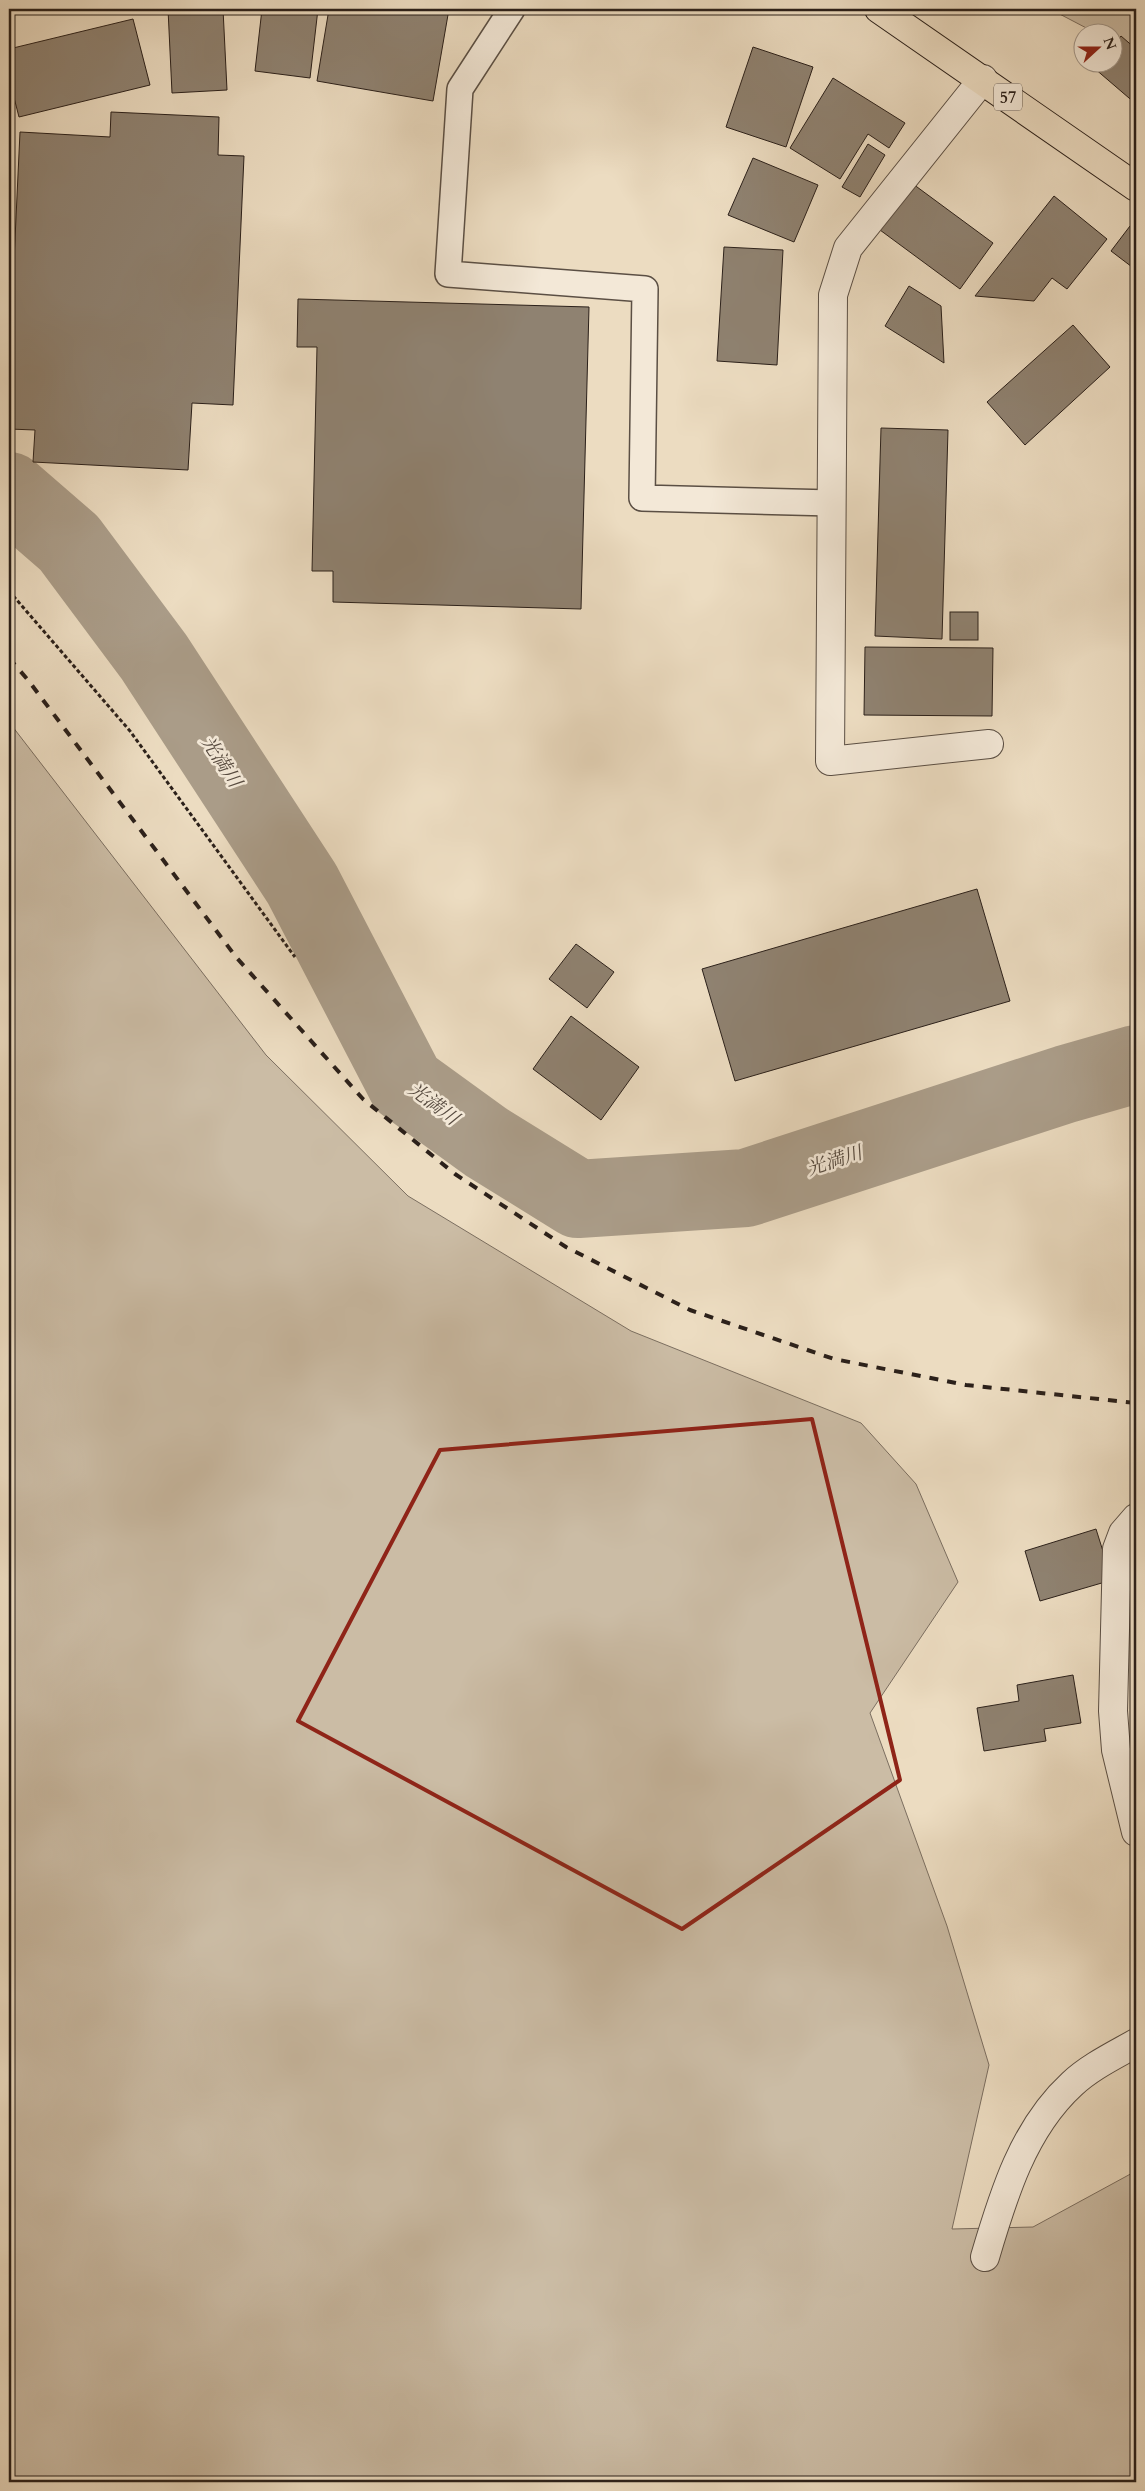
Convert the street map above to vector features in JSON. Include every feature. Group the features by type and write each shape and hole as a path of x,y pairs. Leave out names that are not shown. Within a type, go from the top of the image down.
{"main road":[{"name":"57","path":"879,9 983,79 1136,187"}],"street":[{"path":"983,79 848,248 833,295 830,761 989,744"},
{"path":"1136,1518 1123,1533 1117,1549 1113,1711 1116,1750 1136,1832"},
{"path":"985,2257 1001,2203 1019,2158 1056,2099 1090,2070 1136,2043"}],"lane":[{"path":"512,9 460,89 448,274 645,289 642,498 832,503"}],"path":[{"path":"9,591 130,730 295,957"}],"highlighted area":[{"path":"812,1419 900,1780 682,1929 298,1721 440,1450"}],"shaded area":[{"path":"1050,9 1136,9 1136,54 1122,47 1122,22 1075,22"},
{"path":"9,722 266,1055 408,1196 631,1331 861,1423 916,1484 958,1582 870,1713 947,1926 989,2065 952,2229 1033,2227 1136,2171 1136,2482 9,2482"}],"building":[{"path":"168,9 223,9 227,90 172,93"},
{"path":"262,9 318,9 310,78 255,71"},
{"path":"329,9 449,9 433,101 317,81"},
{"path":"133,19 150,85 19,117 9,78 9,49"},
{"path":"1122,37 1136,49 1136,104 1099,72 1122,72"},
{"path":"753,47 813,67 786,147 726,127"},
{"path":"833,78 905,123 889,148 868,134 840,179 790,148"},
{"path":"111,112 219,117 218,155 244,156 233,405 192,403 188,470 33,462 35,430 9,429 9,368 20,132 110,137"},
{"path":"868,144 885,155 860,197 842,187"},
{"path":"753,158 818,185 794,242 728,215"},
{"path":"913,184 993,243 960,289 880,230"},
{"path":"1054,196 1107,239 1067,289 1052,278 1034,301 975,296"},
{"path":"1130,226 1136,232 1136,270 1111,251"},
{"path":"724,247 783,250 777,365 717,361"},
{"path":"909,286 941,306 944,363 885,326"},
{"path":"298,299 589,307 581,609 333,602 333,571 312,571 317,347 297,347"},
{"path":"1073,325 1110,367 1025,445 987,402"},
{"path":"881,428 948,430 942,639 875,636"},
{"path":"950,612 978,612 978,640 950,640"},
{"path":"865,647 993,648 992,716 864,715"},
{"path":"977,889 1010,1001 735,1081 702,969"},
{"path":"576,944 614,972 587,1008 549,979"},
{"path":"571,1016 639,1067 601,1120 533,1069"},
{"path":"1096,1529 1112,1580 1040,1601 1025,1551"},
{"path":"1073,1675 1081,1723 1044,1729 1046,1741 984,1751 977,1708 1019,1701 1017,1685"}],"waterway":[{"name":"光満川","path":"9,491 69,543 154,657 302,884 406,1084 486,1142 578,1199 746,1188 1066,1084 1136,1064"}],"railway":[{"path":"9,658 28,680 236,957 363,1099 455,1174 566,1247 690,1310 834,1359 966,1385 1136,1403"}]}
